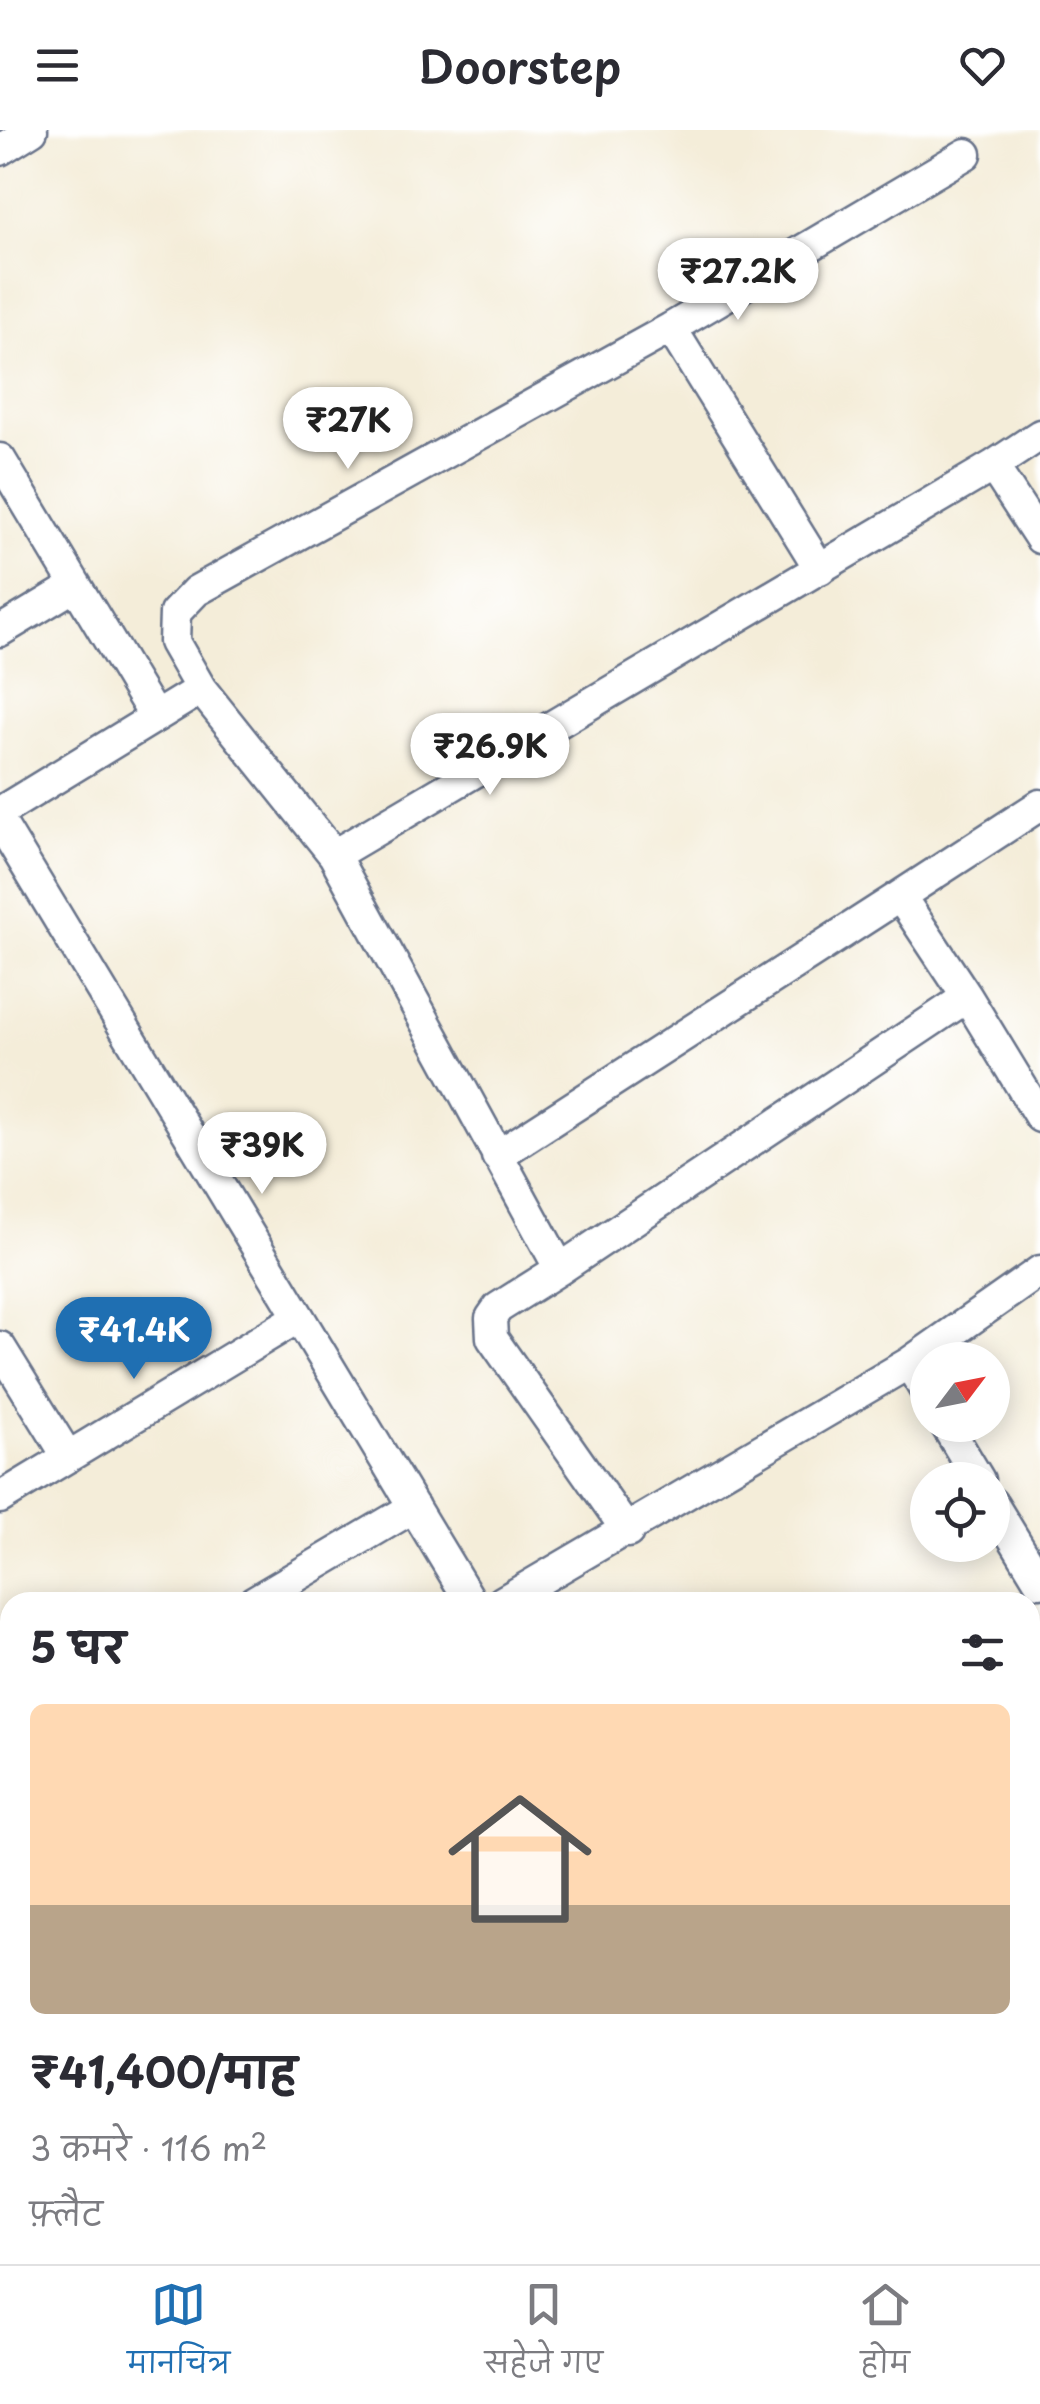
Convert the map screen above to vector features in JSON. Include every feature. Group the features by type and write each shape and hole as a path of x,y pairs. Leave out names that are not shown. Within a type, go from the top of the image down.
{"street":[{"path":"0,150 32,130"},
{"path":"560,1269 334,855 201,689 174,642 175,613 196,591 670,328 966,154"},
{"path":"670,328 820,569"},
{"path":"334,855 993,466 1040,434"},
{"path":"0,460 155,718"},
{"path":"993,466 1040,538"},
{"path":"0,631 73,587"},
{"path":"0,812 201,689"},
{"path":"497,1156 1040,805"},
{"path":"0,822 465,1592"},
{"path":"900,896 1040,1117"},
{"path":"628,1532 492,1338 491,1318 498,1308 967,997"},
{"path":"520,1592 628,1532 908,1363 1040,1272"},
{"path":"0,1498 300,1317"},
{"path":"0,1348 68,1457"},
{"path":"269,1592 414,1508"},
{"path":"1010,1533 1040,1582"}]}
